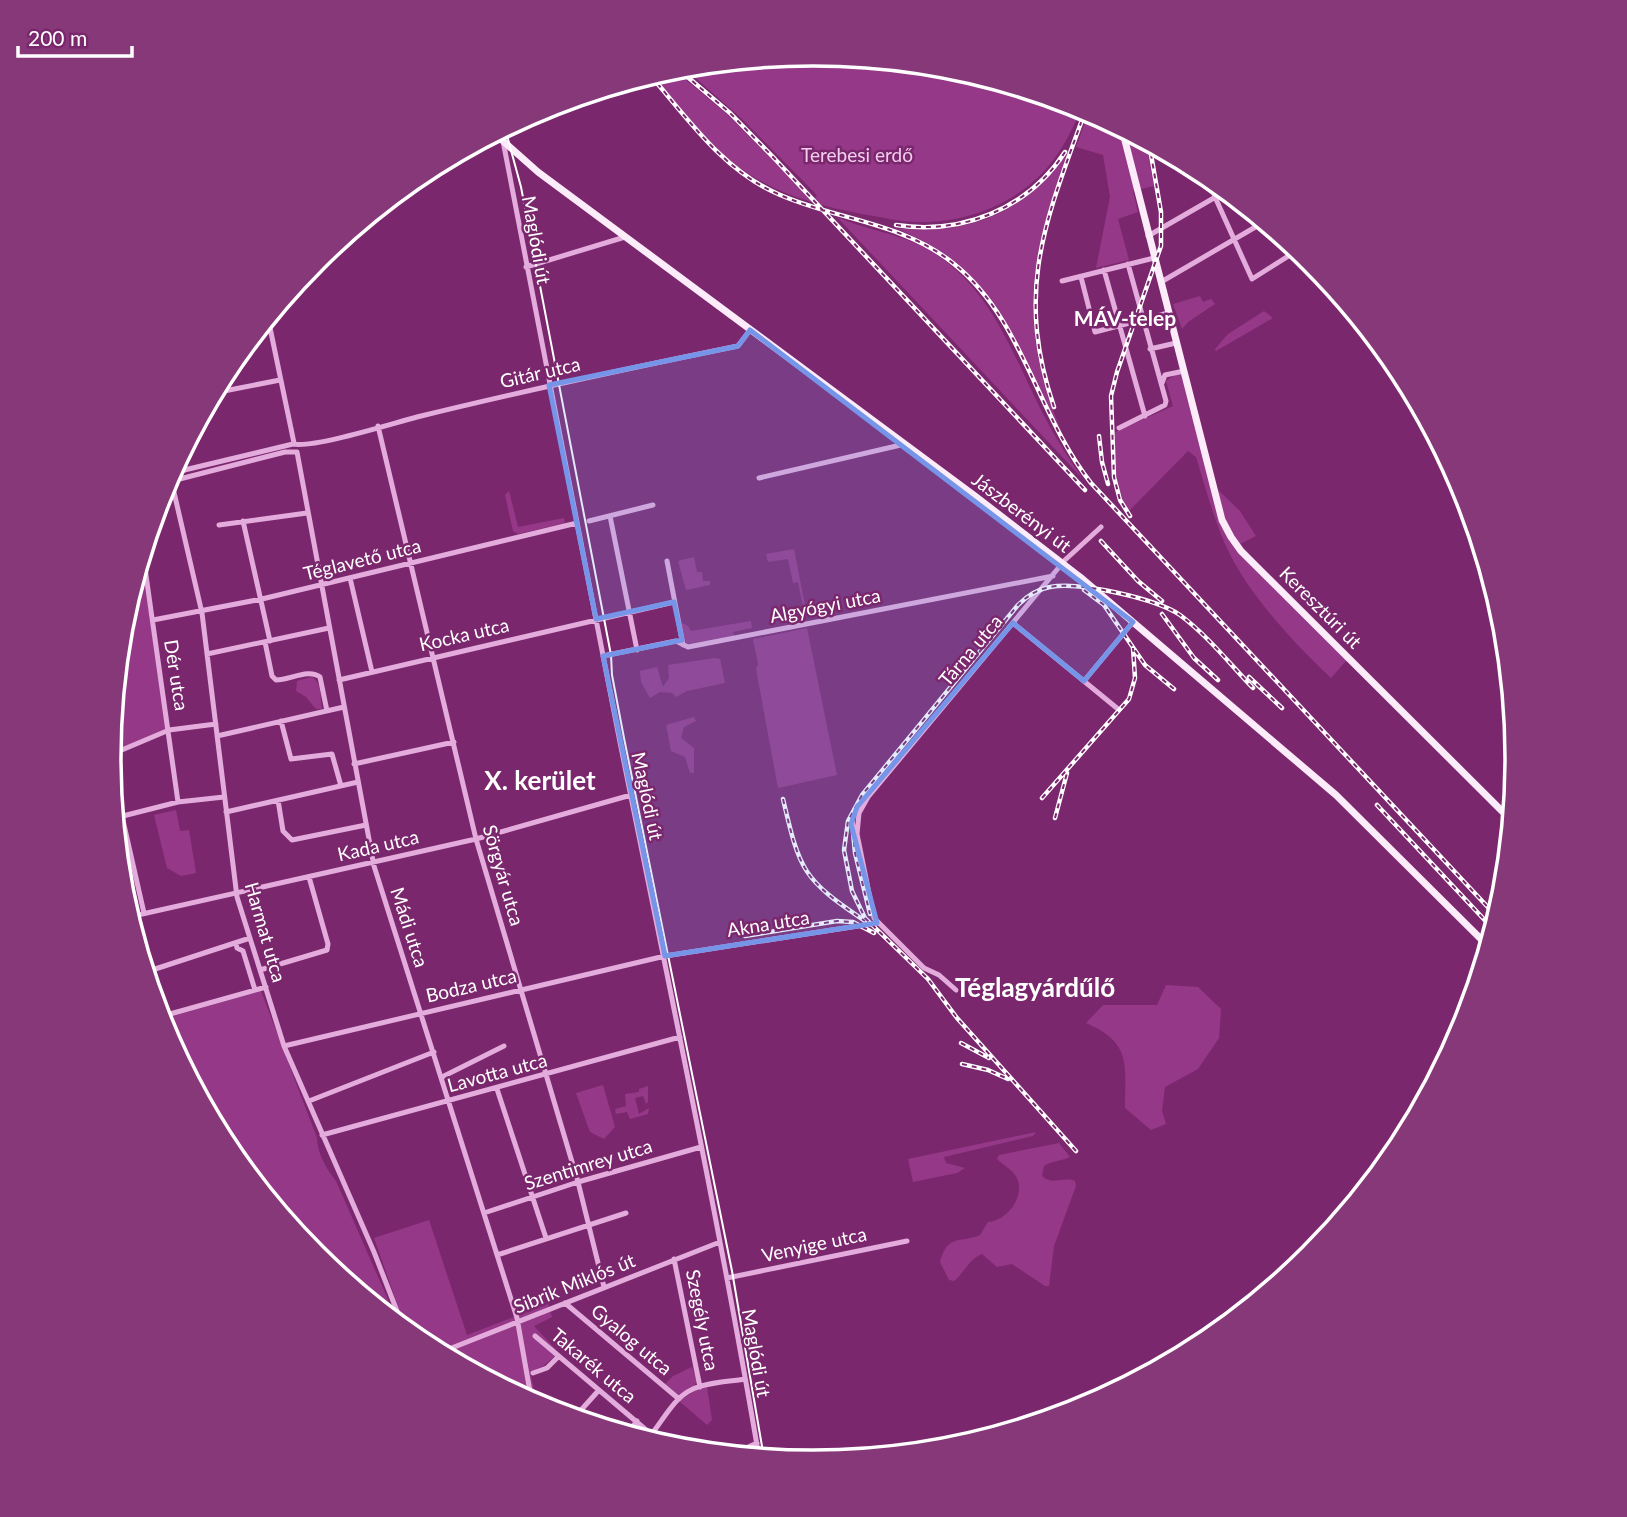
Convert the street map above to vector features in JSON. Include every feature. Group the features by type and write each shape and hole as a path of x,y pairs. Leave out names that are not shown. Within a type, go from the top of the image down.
{"main road":[{"name":"Jászberényi út","path":"503,141 538,172 1062,563 1336,794 1482,940"},
{"name":"Keresztúri út","path":"1125,141 1222,520 1230,537 1503,812"},
{"path":"612,241 613,227"}],"street":[{"name":"Maglódi út","path":"503,141 549,385 665,956 758,1448"},
{"path":"1148,236 1215,197 1252,279 1289,256"},
{"path":"1161,282 1256,226"},
{"path":"526,267 625,237"},
{"path":"1062,281 1154,258"},
{"path":"1119,428 1165,405 1166,401 1128,264"},
{"path":"1104,270 1145,416"},
{"path":"1081,277 1095,332 1168,313"},
{"name":"Mádi utca","path":"270,329 373,862 518,1322 529,1389"},
{"name":"Gitár utca","path":"181,479 378,426 549,385 738,346 750,330"},
{"path":"1150,349 1176,343"},
{"path":"1162,387 1165,375 1184,371"},
{"path":"228,390 280,380"},
{"name":"Sörgyár utca","path":"378,426 476,838 578,1182 604,1287"},
{"path":"759,478 905,444"},
{"name":"Gitár utca","path":"185,470 295,448"},
{"name":"Harmat utca","path":"174,493 202,612 236,893 284,1045 397,1312"},
{"path":"589,521 653,505"},
{"path":"219,525 307,513"},
{"path":"610,516 637,650"},
{"path":"243,522 262,599 272,676 276,680 285,680 317,674 320,677 327,711"},
{"name":"Téglavető utca","path":"153,620 262,599 577,523"},
{"name":"Tárna utca","path":"877,923 872,911 852,815 1062,563 1101,527"},
{"path":"667,561 683,645"},
{"name":"Dér utca","path":"146,575 178,802"},
{"name":"Algyógyi utca","path":"603,656 676,641 688,647 1053,576"},
{"path":"350,578 372,672"},
{"name":"Kocka utca","path":"339,680 674,601"},
{"path":"1084,681 1133,622"},
{"path":"1013,623 1118,709"},
{"path":"207,654 329,628"},
{"path":"217,736 344,707"},
{"path":"281,721 291,759 332,754 341,786"},
{"path":"121,750 169,730 216,724"},
{"path":"354,764 454,742"},
{"path":"226,812 358,782"},
{"name":"Kada utca","path":"140,914 476,838 631,795"},
{"path":"124,816 178,802 225,797"},
{"name":"Kada utca","path":"278,800 283,831 292,840 366,825"},
{"path":"127,847 144,913"},
{"path":"260,970 325,952 328,944 309,877"},
{"path":"877,923 924,968 939,975 956,990"},
{"name":"Akna utca","path":"665,956 877,923"},
{"path":"154,969 250,938"},
{"path":"236,943 237,948 243,951 255,990"},
{"name":"Bodza utca","path":"284,1045 665,956"},
{"path":"171,1014 266,987"},
{"name":"Lavotta utca","path":"322,1135 680,1037"},
{"path":"442,1077 504,1046"},
{"path":"309,1101 434,1052"},
{"path":"497,1089 546,1238"},
{"name":"Szentimrey utca","path":"484,1213 578,1182 701,1147"},
{"path":"497,1255 588,1223 626,1213"},
{"name":"Venyige utca","path":"727,1278 907,1241"},
{"name":"Sibrik Miklós út","path":"451,1348 720,1242"},
{"name":"Szegély utca","path":"674,1259 700,1387"},
{"name":"Gyalog utca","path":"565,1303 679,1399"},
{"name":"Takarék utca","path":"535,1336 646,1430"},
{"path":"533,1373 547,1368 558,1356"},
{"path":"654,1431 679,1399 689,1391 745,1379"},
{"path":"580,1410 598,1390"},
{"path":"632,1426 637,1421"},
{"path":"748,1447 757,1443"}],"highlighted area":[{"path":"750,330 1133,622 1084,681 1013,623 857,807 851,824 877,923 665,956 603,656 682,640 674,602 596,619 549,385 738,346"}],"green space":[{"name":"Terebesi erdő","path":"814,66 904,72 993,90 1077,119 1066,140 1042,174 1012,197 977,213 958,218 913,222 816,203 786,193 758,179 718,150 660,84 685,79 728,115 812,200 817,196 741,118 694,77 723,72"},
{"path":"1085,122 1148,153 1154,186 1133,191 1138,212 1118,219 1129,260 1096,268 1110,197 1103,155 1076,147"},
{"path":"1071,145 1044,226 1033,298 1041,370 1070,451 1000,312 978,284 954,261 926,243 894,228 948,228 996,215 1037,187"},
{"path":"837,217 922,246 953,267 971,285 999,325 1048,423 1083,479"},
{"path":"1200,296 1203,302 1211,299 1215,304 1182,329 1173,304"},
{"path":"1264,311 1273,318 1216,351 1228,334"},
{"path":"1184,373 1214,486 1240,511 1256,536 1238,545 1356,667 1346,661 1331,678 1286,632 1258,598 1225,544 1196,457 1188,451 1129,511 1120,493 1113,433 1173,406 1166,381"},
{"path":"509,491 518,527 564,518 565,523 518,534 513,531 505,495"},
{"path":"794,549 807,616 798,582 793,583 788,559 768,562 766,554"},
{"path":"694,557 697,572 702,572 703,581 710,581 710,585 686,590 678,561"},
{"path":"144,582 167,728 121,748 127,668"},
{"path":"751,621 752,628 733,632 734,636 688,644 684,641 680,622 691,631"},
{"path":"807,628 837,775 778,788 753,639"},
{"path":"720,659 725,683 687,691 676,697 672,693 660,692 650,698 641,682 640,671 657,667 663,687 669,678 668,665"},
{"path":"312,677 319,687 322,709 316,709 306,697 296,691 297,681"},
{"path":"694,717 696,721 684,727 681,738 694,748 694,773 690,773 685,757 671,751 666,725"},
{"path":"176,810 180,831 189,830 196,873 181,876 167,868 154,815"},
{"path":"1166,985 1198,987 1221,1009 1219,1038 1198,1069 1165,1087 1162,1111 1166,1124 1151,1130 1125,1108 1125,1067 1119,1047 1101,1031 1086,1023 1103,1005 1157,1005"},
{"path":"261,991 321,1155 336,1181 389,1306 324,1248 264,1180 214,1104 171,1016"},
{"path":"603,1085 615,1127 604,1139 590,1132 576,1093"},
{"path":"648,1086 646,1104 643,1096 635,1098 639,1114 649,1108 648,1114 630,1119 627,1112 616,1114 615,1109 626,1106 625,1094 639,1092 639,1089"},
{"path":"1036,1132 1033,1136 944,1157 946,1163 965,1168 957,1173 913,1182 908,1159"},
{"path":"1059,1143 1070,1157 1044,1166 1042,1176 1050,1180 1075,1181 1076,1186 1054,1246 1049,1286 1012,1264 997,1267 982,1254 954,1281 949,1280 940,1262 947,1247 955,1241 980,1235 988,1222 1009,1211 1017,1198 1018,1182 1013,1173 997,1159 999,1155"},
{"path":"429,1220 467,1335 548,1304 552,1317 534,1326 559,1353 543,1366 530,1372 535,1392 467,1358 401,1314 374,1238"},
{"path":"692,1367 697,1381 678,1396 665,1384 673,1376"},
{"path":"707,1387 712,1420 707,1425 679,1401 698,1389"}],"tram line":[{"path":"508,138 521,187 611,655 612,675 624,738 732,1271 762,1448"}],"railway":[{"path":"689,78 730,113 773,157 1085,490"},
{"path":"658,85 723,157 758,184 800,203 913,239 954,264 977,286 997,312 1072,456 1091,483 1489,908"},
{"path":"1054,407 1042,365 1036,326 1036,290 1048,221 1082,121"},
{"path":"896,225 945,226 991,214 1032,189 1050,172 1065,152"},
{"path":"1130,516 1120,500 1114,477 1111,396 1161,246 1161,212 1151,154"},
{"path":"1099,436 1108,484"},
{"path":"1101,541 1138,581 1162,601"},
{"path":"1076,1151 957,1018 928,979 865,918 852,891 844,850 848,821 862,795 1018,605 1041,589 1063,586 1098,589 1169,609 1200,631 1253,688"},
{"path":"1084,590 1104,605 1145,665 1174,689"},
{"path":"1162,614 1194,658 1218,680"},
{"path":"1042,798 1129,699 1135,678 1133,648"},
{"path":"1249,677 1282,708"},
{"path":"1055,818 1067,773"},
{"path":"783,799 794,843 807,872 828,894 865,921"},
{"path":"1377,805 1486,921"},
{"path":"853,832 855,853 870,914"},
{"path":"745,936 837,921 853,922 874,933"},
{"path":"961,1043 989,1058"},
{"path":"962,1064 988,1070 1008,1079"}],"district":[{"name":"MÁV-telep","path":"1125,317"},
{"name":"X. kerület","path":"540,780"},
{"name":"Téglagyárdűlő","path":"1035,987"}]}
